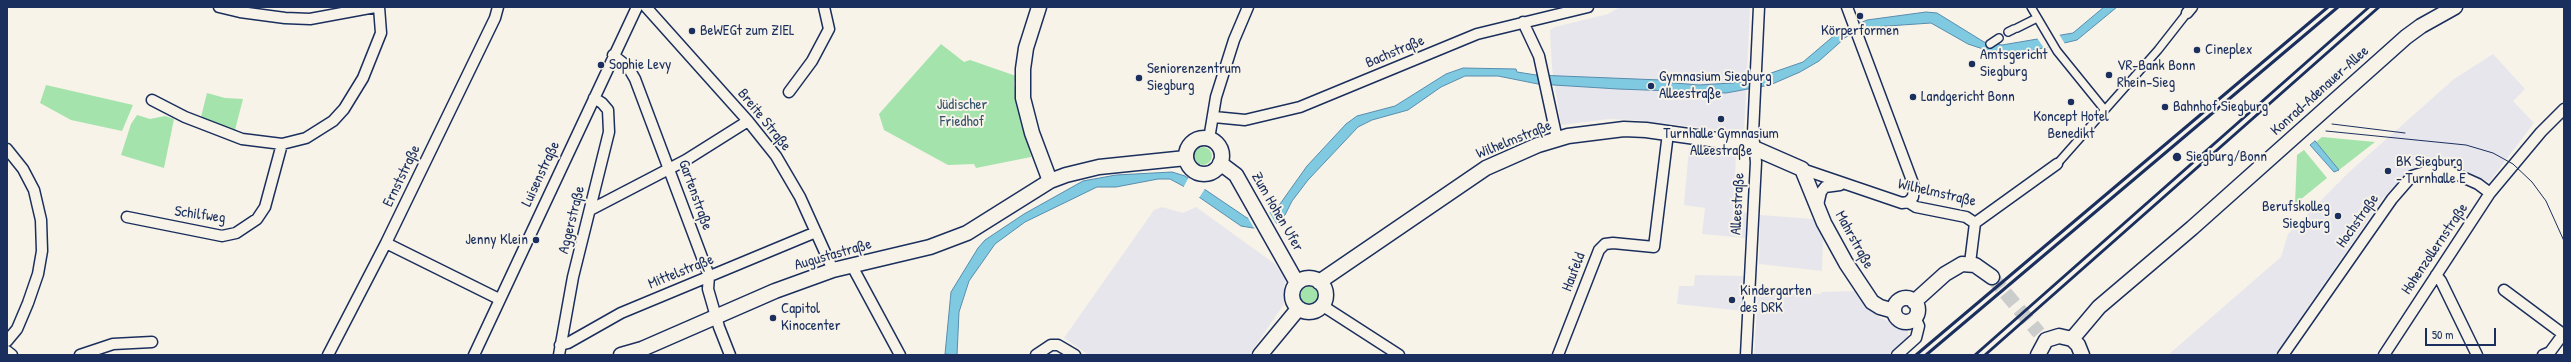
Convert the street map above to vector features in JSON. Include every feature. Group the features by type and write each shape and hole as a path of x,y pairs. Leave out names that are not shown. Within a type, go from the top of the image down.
{"main road":[{"path":"1039,7 1026,48 1022,69 1023,98 1032,133 1050,181 1099,167 1186,158"},
{"name":"Konrad-Adenauer-Allee","path":"2072,339 2099,307 2192,228 2406,37 2421,26 2455,7"},
{"name":"Wilhelmstraße","path":"1319,282 1486,168 1557,139 1591,132 1624,129 1668,133 1754,148 1802,169"},
{"path":"1209,139 1219,146 1222,154 1220,163 1210,173 1200,174 1190,168 1186,158 1188,148 1195,140 1209,139"},
{"name":"Zum Hohen Ufer","path":"1220,163 1236,175 1297,282"},
{"name":"Mahrstraße","path":"1802,169 1818,205 1824,223 1866,295 1880,307 1894,311"},
{"name":"Augustastraße","path":"621,355 642,349 716,316 833,270 930,247 966,233 1050,181"},
{"path":"1914,302 1956,266 1970,263 1981,268 1992,278"},
{"path":"1310,278 1319,282 1325,290 1322,306 1314,312 1298,309 1292,297 1297,282 1310,278"},
{"path":"1909,298 1914,302 1917,310 1915,317 1904,322 1897,318 1894,311 1896,304 1901,299 1909,298"},
{"path":"1260,355 1298,309"},
{"path":"2038,355 2043,337 2059,336 2072,339 2078,344 2082,355"}],"street":[{"path":"219,7 248,14 310,19 375,7"},
{"path":"152,100 185,117 242,139 282,144 306,138 321,131 344,109 363,78 375,53 381,33 379,7"},
{"name":"Ernststraße","path":"328,355 386,243 495,18 498,7"},
{"name":"Luisenstraße","path":"474,355 613,55 637,7"},
{"name":"Breite Straße","path":"646,7 748,121 776,156 800,197 833,270"},
{"path":"789,92 812,61 829,29 824,7"},
{"path":"1209,139 1214,117 1216,97 1232,45 1248,7"},
{"name":"Bachstraße","path":"1214,117 1245,120 1300,107 1477,34 1588,7"},
{"name":"Alleestraße","path":"1746,355 1756,162 1753,133 1759,7"},
{"path":"1847,7 1914,186 1913,197 1908,202"},
{"path":"2031,7 2054,46 2104,109"},
{"path":"2057,164 2104,109 2158,50 2190,10"},
{"path":"1990,44 2007,33 2037,18"},
{"path":"1522,22 1539,56 1544,72 1557,139"},
{"name":"Gartenstraße","path":"613,55 628,67 635,79 709,276 708,289 730,355"},
{"name":"Aggerstraße","path":"560,350 573,277 610,123 608,110 602,103 594,98"},
{"name":"Hohenzollernstraße","path":"2384,355 2490,194 2516,160 2564,109"},
{"path":"590,210 670,169 748,121"},
{"name":"Haufeld","path":"1558,355 1599,250 1605,244 1613,243 1654,246 1668,133"},
{"name":"Schilfweg","path":"127,217 222,236 236,233 257,218 265,207 282,144"},
{"path":"7,149 23,169 34,190 41,220 42,251 38,274 28,304 17,329 7,341"},
{"name":"Wilhelmstraße","path":"1802,169 1842,184 1902,203 1908,202 1916,207 1966,217 1975,223 2057,164"},
{"name":"Hochstraße","path":"2283,355 2392,199 2412,176 2424,172 2449,170 2478,184 2490,194"},
{"path":"1818,205 1821,192 1825,187 1842,184"},
{"path":"1970,263 1975,223"},
{"name":"Mittelstraße","path":"560,350 568,343 621,313 816,232"},
{"path":"386,243 499,299"},
{"path":"852,266 900,355"},
{"path":"2436,275 2441,281 2477,355"},
{"path":"2504,290 2564,334 2550,352 2543,355"},
{"path":"1322,306 1399,355"},
{"path":"1897,355 1916,338 1919,326 1915,317"},
{"path":"80,355 114,344 152,342"},
{"path":"1036,355 1051,346 1058,345 1075,355"},
{"path":"7,351 12,355"}],"shaded area":[{"name":"Gymnasium Siegburg Alleestraße","path":"1620,7 1750,7 1744,133 1636,120 1609,119 1561,125 1552,68 1550,30 1555,27 1608,14"},
{"name":"Berufskolleg Siegburg","path":"2493,54 2525,89 2513,101 2534,123 2489,182 2452,165 2442,163 2430,165 2409,173 2383,198 2275,355 2168,355 2281,257 2288,234 2348,173 2454,79"},
{"path":"1689,147 1736,155 1733,211 1748,213 1745,238 1702,234 1705,208 1684,205"},
{"path":"1162,207 1183,213 1196,207 1275,264 1285,279 1284,304 1249,355 1089,355 1064,338 1154,210"},
{"path":"1760,215 1813,219 1823,239 1822,271 1759,264"},
{"path":"1695,275 1744,276 1743,311 1677,304 1679,286 1694,286"},
{"path":"1856,291 1864,303 1879,317 1908,330 1908,337 1888,355 1754,355 1758,293 1821,294 1821,292"}],"green space":[{"name":"Jüdischer Friedhof","path":"941,44 964,62 970,60 1016,76 1014,83 1031,157 976,168 974,164 948,165 884,130 879,114"},
{"path":"46,85 133,105 122,131 71,120 40,103"},
{"path":"207,93 225,98 243,99 235,130 201,117"},
{"path":"137,115 150,119 165,116 174,119 164,168 121,155 131,124"},
{"path":"2322,137 2375,142 2339,170 2316,142"},
{"path":"1203,147 1209,150 1212,156 1209,162 1203,165 1197,162 1194,156 1197,150"},
{"path":"2304,150 2327,178 2295,204 2297,155"},
{"path":"1309,285 1316,288 1319,295 1316,302 1309,305 1302,302 1299,295 1302,288"}],"water":[{"path":"2104,7 2117,7 2077,40 2026,52 1998,54 1968,44 1931,23 1873,27 1846,37 1819,61 1800,72 1770,85 1726,93 1538,84 1498,76 1465,76 1441,87 1408,110 1372,120 1358,127 1308,180 1292,201 1285,215 1277,223 1253,228 1241,226 1183,186 1170,179 1158,179 1116,187 1097,187 1025,222 995,244 969,281 959,312 957,355 945,354 951,292 978,248 985,240 1024,214 1083,181 1116,175 1172,172 1185,176 1247,218 1270,213 1280,204 1307,166 1346,124 1357,116 1395,106 1446,74 1463,68 1516,69 1517,72 1536,75 1661,80 1662,82 1699,85 1732,83 1748,81 1803,62 1836,34 1867,20 1926,12 1937,13 1984,42 2002,45 2073,33"},
{"path":"2315,141 2339,170 2334,172 2310,145"}],"pier":[{"path":"2059,34 2065,44 2044,48 2037,38"},
{"path":"1189,177 1206,187 1199,198 1183,188"},
{"path":"1269,212 1277,225 1254,228 1247,216"}],"tunnel":[{"path":"1992,277 2039,333"}],"tram line":[{"path":"2332,124 2405,133"},
{"path":"2326,131 2466,145 2493,153 2513,164 2532,182 2546,201 2564,241"}],"railway":[{"path":"1916,355 2328,7"},
{"path":"1926,355 2338,7"},
{"path":"1975,355 2369,7"},
{"path":"1985,355 2379,7"}],"place":[{"name":"Körperformen","path":"1860,16"},
{"name":"BeWEGt zum ZIEL","path":"692,31"},
{"name":"Cineplex","path":"2197,50"},
{"name":"Amtsgericht Siegburg","path":"1972,64"},
{"name":"Sophie Levy","path":"601,65"},
{"name":"VR-Bank Bonn Rhein-Sieg","path":"2109,75"},
{"name":"Seniorenzentrum Siegburg","path":"1139,78"},
{"name":"Gymnasium Siegburg Alleestraße","path":"1651,86"},
{"name":"Landgericht Bonn","path":"1913,97"},
{"name":"Koncept Hotel Benedikt","path":"2071,102"},
{"name":"Bahnhof Siegburg","path":"2165,107"},
{"name":"Turnhalle Gymnasium Alleestraße","path":"1721,119"},
{"name":"Siegburg/Bonn","path":"2177,157"},
{"name":"BK Siegburg - Turnhalle E","path":"2388,171"},
{"name":"Berufskolleg Siegburg","path":"2338,216"},
{"name":"Jenny Klein","path":"536,240"},
{"name":"Kindergarten des DRK","path":"1732,300"},
{"name":"Capitol Kinocenter","path":"773,318"}]}
